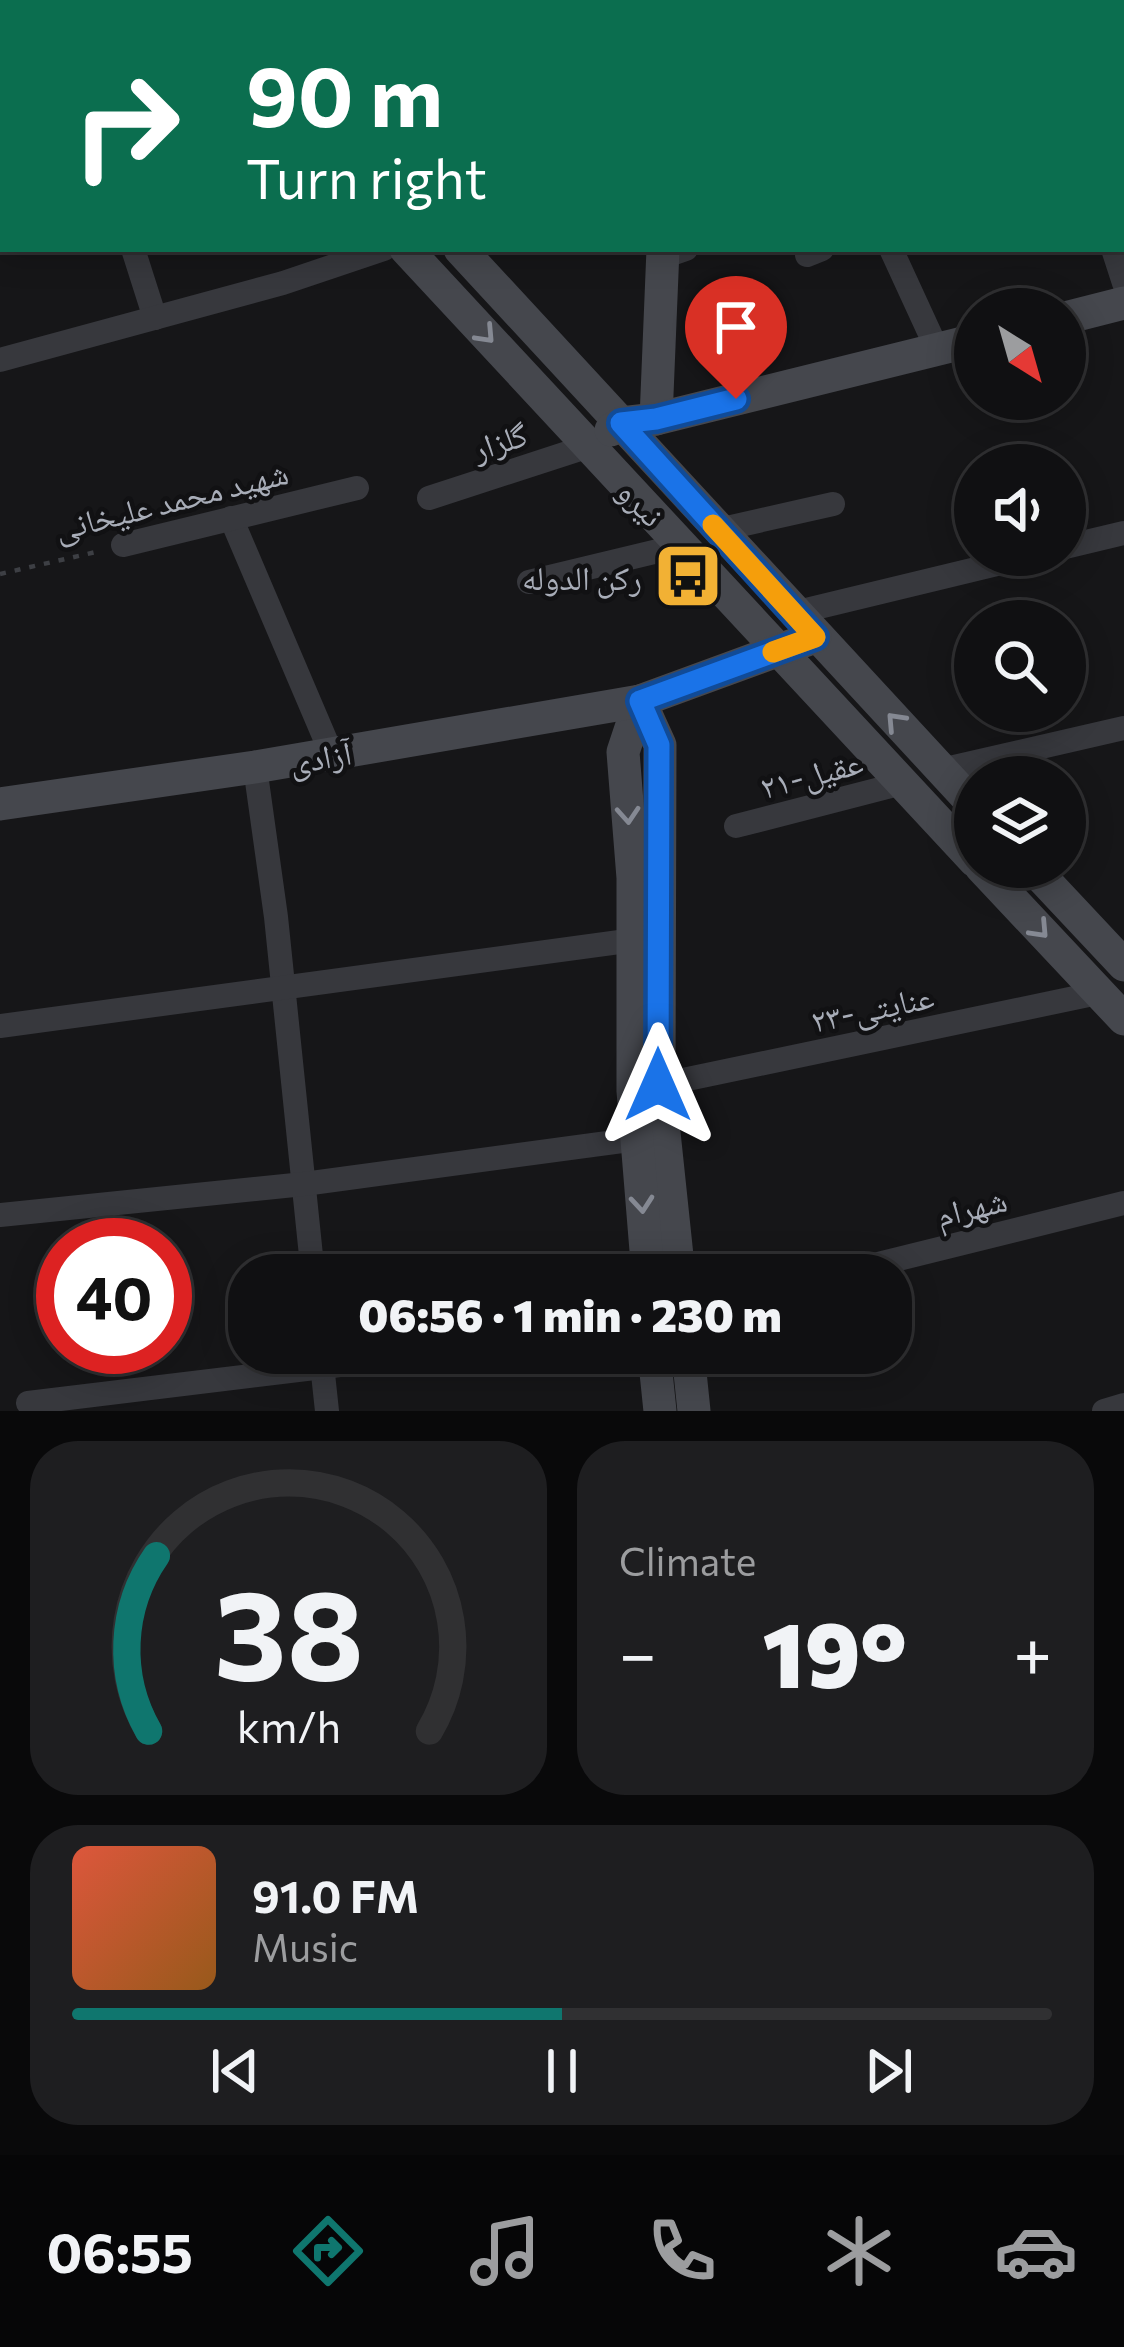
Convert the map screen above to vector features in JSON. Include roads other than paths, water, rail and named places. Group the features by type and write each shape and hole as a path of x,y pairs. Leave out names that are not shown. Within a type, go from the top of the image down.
{"main road":[{"name":"نیرو","path":"409,252 954,838"},
{"name":"نیرو","path":"463,252 954,784"},
{"path":"656,419 671,252"},
{"path":"1086,313 1124,303"},
{"path":"589,446 621,423 656,419 954,346"},
{"name":"آزادی","path":"0,804 332,755 640,701 781,649 804,625"},
{"path":"640,701 623,752 633,878 633,1091 646,1254"},
{"path":"640,701 659,745 658,1085 677,1254"},
{"name":"نیرو","path":"1003,888 1111,991 1124,1019"},
{"path":"1052,888 1124,965"},
{"path":"656,1374 660,1411"},
{"path":"690,1374 694,1411"}],"street":[{"path":"134,252 155,318"},
{"path":"0,360 283,283 374,252"},
{"path":"892,252 937,350"},
{"path":"1114,252 1124,283"},
{"name":"گلزار","path":"429,498 589,446"},
{"name":"شهید محمد علیخانی","path":"122,545 358,488"},
{"path":"718,530 833,505"},
{"path":"231,518 332,755"},
{"path":"1086,543 1124,533"},
{"path":"530,582 683,545"},
{"path":"804,625 965,576"},
{"path":"941,770 1124,728"},
{"path":"255,767 311,1254"},
{"name":"۲۱-عقیل","path":"736,826 903,783"},
{"path":"0,1026 634,940"},
{"name":"۲۳-عنایتی","path":"658,1085 1111,991"},
{"path":"0,1215 304,1184 637,1139"},
{"name":"شهرام","path":"912,1256 1124,1203"},
{"path":"28,1403 228,1374"},
{"path":"323,1374 327,1411"},
{"path":"1103,1411 1124,1406"}],"place":[{"name":"رکن الدوله","path":"688,576"}]}
